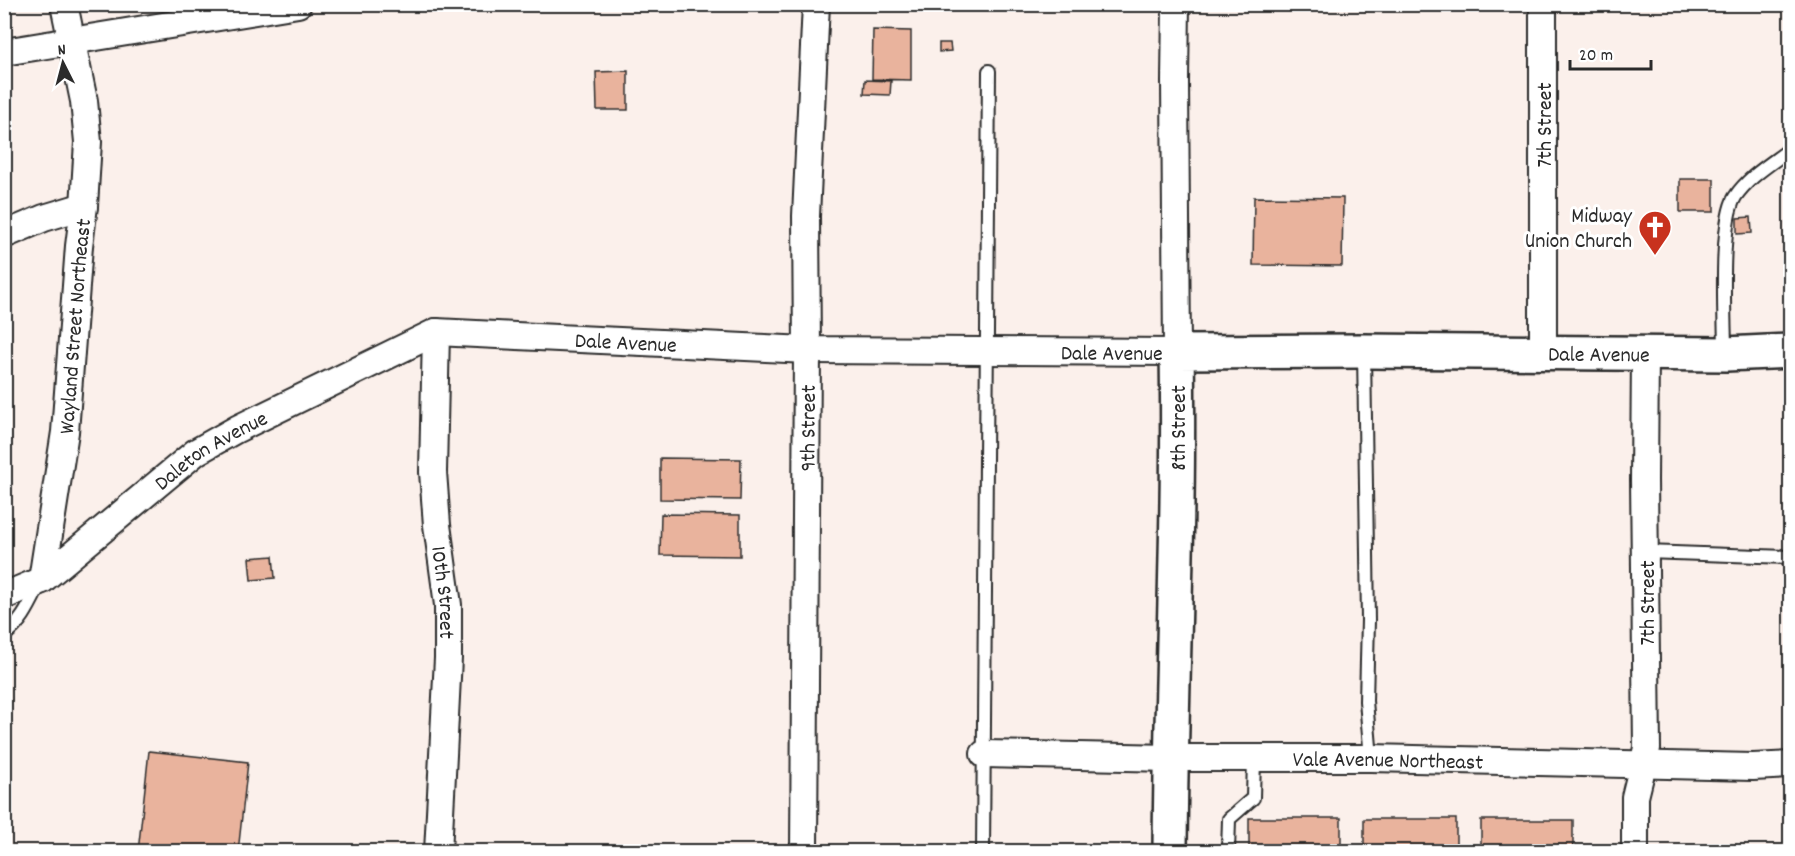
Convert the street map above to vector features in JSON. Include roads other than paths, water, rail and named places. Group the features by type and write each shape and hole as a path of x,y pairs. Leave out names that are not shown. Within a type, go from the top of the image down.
{"street":[{"name":"Wayland Street Northeast","path":"42,580 65,432 88,142 84,101 64,4"},
{"path":"4,52 298,4"},
{"name":"9th Street","path":"804,852 806,216 816,4"},
{"name":"8th Street","path":"1170,852 1178,415 1176,4"},
{"name":"7th Street","path":"1543,4 1543,354"},
{"path":"4,235 44,218 84,206"},
{"name":"Dale Avenue","path":"436,332 807,350 1364,351 1543,354 1725,354 1791,351"},
{"name":"Daleton Avenue","path":"4,596 42,580 196,452 237,429 436,332"},
{"name":"10th Street","path":"436,332 433,472 437,525 448,604 448,658 438,852"},
{"name":"7th Street","path":"1635,852 1635,797 1647,748 1645,353"},
{"name":"Vale Avenue Northeast","path":"984,754 1171,758 1371,758 1753,767 1791,765"}],"lane":[{"path":"983,852 989,71"},
{"path":"1725,354 1727,216 1734,198 1750,181 1791,149"},
{"path":"1364,351 1368,620 1366,701 1371,758"},
{"path":"1646,552 1791,557"},
{"name":"Wayland Street Northeast","path":"4,634 8,633 25,614 42,580"},
{"path":"1228,852 1229,819 1253,798 1254,758"}],"place":[{"name":"Midway Union Church","path":"1655,256"}]}
